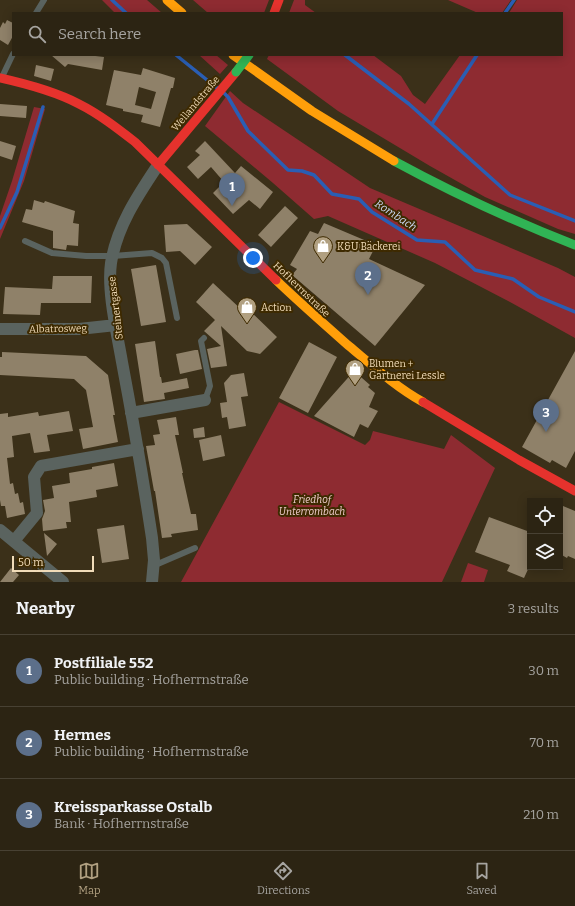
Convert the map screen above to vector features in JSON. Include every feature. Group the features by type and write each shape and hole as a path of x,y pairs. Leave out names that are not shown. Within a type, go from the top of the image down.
{"main road":[{"path":"274,12 279,0"},
{"path":"171,2 181,12"},
{"path":"234,56 283,92 319,116 394,161 470,201 575,245"},
{"name":"Wellandstraße","path":"158,165 248,56"},
{"name":"Hofherrnstraße","path":"1,79 30,85 67,98 90,110 135,142 315,317 397,386 519,460 575,491"}],"street":[{"name":"Steinertgasse","path":"152,582 152,538 116,325 110,280 115,246 126,217 158,165"},
{"name":"Albatrosweg","path":"0,329 79,329 116,325"},
{"path":"131,412 204,400"},
{"path":"14,542 37,514 34,477 41,466 138,449"},
{"path":"0,530 63,582"}],"lane":[{"path":"37,12 44,0"},
{"path":"1,79 12,56"},
{"path":"25,241 52,254 113,256 152,253 162,258 166,263 177,318"},
{"path":"204,338 201,341 210,386 204,400"},
{"path":"153,566 195,548"}],"green space":[{"path":"102,0 147,0 161,12 114,12"},
{"path":"193,0 269,0 264,12 207,12"},
{"path":"294,0 305,0 305,5 315,12 289,12"},
{"path":"448,0 511,0 503,12 476,12"},
{"path":"517,0 575,0 575,234 558,229 485,197 430,166 338,111 267,59 268,56 374,56 401,76 413,95 425,104 459,56 563,56 563,12 510,12"},
{"path":"200,56 217,56 228,65 220,74"},
{"path":"230,91 243,103 370,188 558,268 575,277 575,338 435,263 328,216 314,219 205,126"},
{"path":"34,107 45,109 24,181 0,239 0,216"},
{"name":"Friedhof Unterrombach","path":"279,402 365,445 370,440 373,431 444,449 451,435 495,468 442,582 181,582"},
{"path":"468,563 488,570 484,582 461,582"}],"building":[{"path":"7,20 12,22 12,38 8,45 0,40 0,28 3,22 5,24"},
{"path":"52,56 104,57 102,70 68,64 65,67"},
{"path":"36,65 54,69 51,81 34,76"},
{"path":"143,68 175,78 160,127 141,122 143,115 123,111 123,109 106,105 114,70 141,75","holes":["139,87 156,92 151,109 135,105"]},
{"path":"0,104 27,106 26,118 0,116"},
{"path":"0,141 16,146 12,160 0,156"},
{"path":"205,141 235,173 241,166 273,192 260,209 249,200 233,214 213,193 224,182 211,167 198,179 187,167 200,155 195,151"},
{"path":"34,200 44,203 45,201 75,211 73,223 79,224 78,246 67,245 66,250 53,248 53,231 22,222 26,209 32,210"},
{"path":"285,206 298,218 271,247 258,235"},
{"path":"324,223 376,245 369,259 425,285 375,346 292,275 297,269 290,265 310,231 318,234"},
{"path":"187,224 212,247 195,265 180,251 166,252 164,225"},
{"path":"156,265 166,322 141,326 131,269"},
{"path":"53,276 92,276 91,303 41,303 40,315 3,314 5,287 52,289"},
{"path":"213,283 244,312 248,309 277,337 260,354 247,351 221,326 227,366 211,368 207,349 221,346 204,331 215,320 196,302"},
{"path":"155,341 162,383 187,378 189,388 164,393 165,399 144,402 135,344"},
{"path":"309,342 337,357 308,413 279,398"},
{"path":"198,350 202,369 180,374 176,354"},
{"path":"575,351 575,451 566,468 552,460 550,463 522,447"},
{"path":"2,352 86,356 108,375 118,442 83,449 79,429 93,427 86,390 74,379 0,375 0,357 2,357"},
{"path":"354,371 370,385 368,387 375,393 369,407 378,411 368,428 360,424 354,437 314,416"},
{"path":"244,373 248,396 241,397 246,426 229,429 227,417 222,418 220,403 227,402 224,383 231,375"},
{"path":"69,411 73,431 47,435 50,451 34,453 30,433 12,436 14,457 7,458 10,484 13,483 15,494 18,493 20,503 23,502 25,514 7,518 5,506 1,506 0,500 0,414 8,413 8,417 38,412 39,416"},
{"path":"176,417 179,435 175,435 182,473 191,514 196,514 198,530 171,534 172,537 162,538 146,446 155,445 153,435 160,434 157,420"},
{"path":"204,427 205,437 194,438 193,429"},
{"path":"221,435 225,456 203,461 199,440"},
{"path":"114,463 118,486 96,490 97,497 69,502 71,522 66,522 67,528 43,531 42,519 45,511 43,500 54,498 52,486 70,483 69,473"},
{"path":"563,506 575,511 575,559 568,556 567,558 563,556"},
{"path":"489,517 527,531 528,570 524,578 507,571 510,565 475,552"},
{"path":"124,525 129,559 102,563 97,529"},
{"path":"44,533 57,544 47,556"},
{"path":"11,568 19,575 13,582 0,582"}],"waterway":[{"name":"Rombach","path":"112,0 125,12"},
{"path":"506,12 514,0"},
{"name":"Rombach","path":"177,56 217,88"},
{"path":"346,56 409,104 510,195 575,221"},
{"path":"432,124 476,56"},
{"name":"Rombach","path":"224,93 228,97 248,131 288,170 302,171 314,175 332,194 359,199 372,212 417,240 445,242 475,270 513,279 539,297 575,312"},
{"path":"0,228 17,192 43,107"}],"traffic: fast":[{"path":"236,72 248,56"},
{"path":"394,161 483,206 575,245"}],"traffic: slow":[{"path":"167,0 181,12"},
{"path":"234,56 312,111 394,161"},
{"path":"276,280 321,322 376,369 403,390 423,402"}],"traffic: jam":[{"path":"274,12 279,0"},
{"path":"158,165 236,72"},
{"path":"0,78 30,85 70,99 115,126 135,142 276,280"},
{"path":"423,402 519,460 575,491"}],"place":[{"name":"Postfiliale 552","path":"232,206"},
{"name":"K&U Bäckerei","path":"323,263"},
{"name":"Hermes","path":"368,295"},
{"name":"Action","path":"247,324"},
{"name":"Blumen + Gärtnerei Lessle","path":"355,386"},
{"name":"Kreissparkasse Ostalb","path":"546,432"}]}
